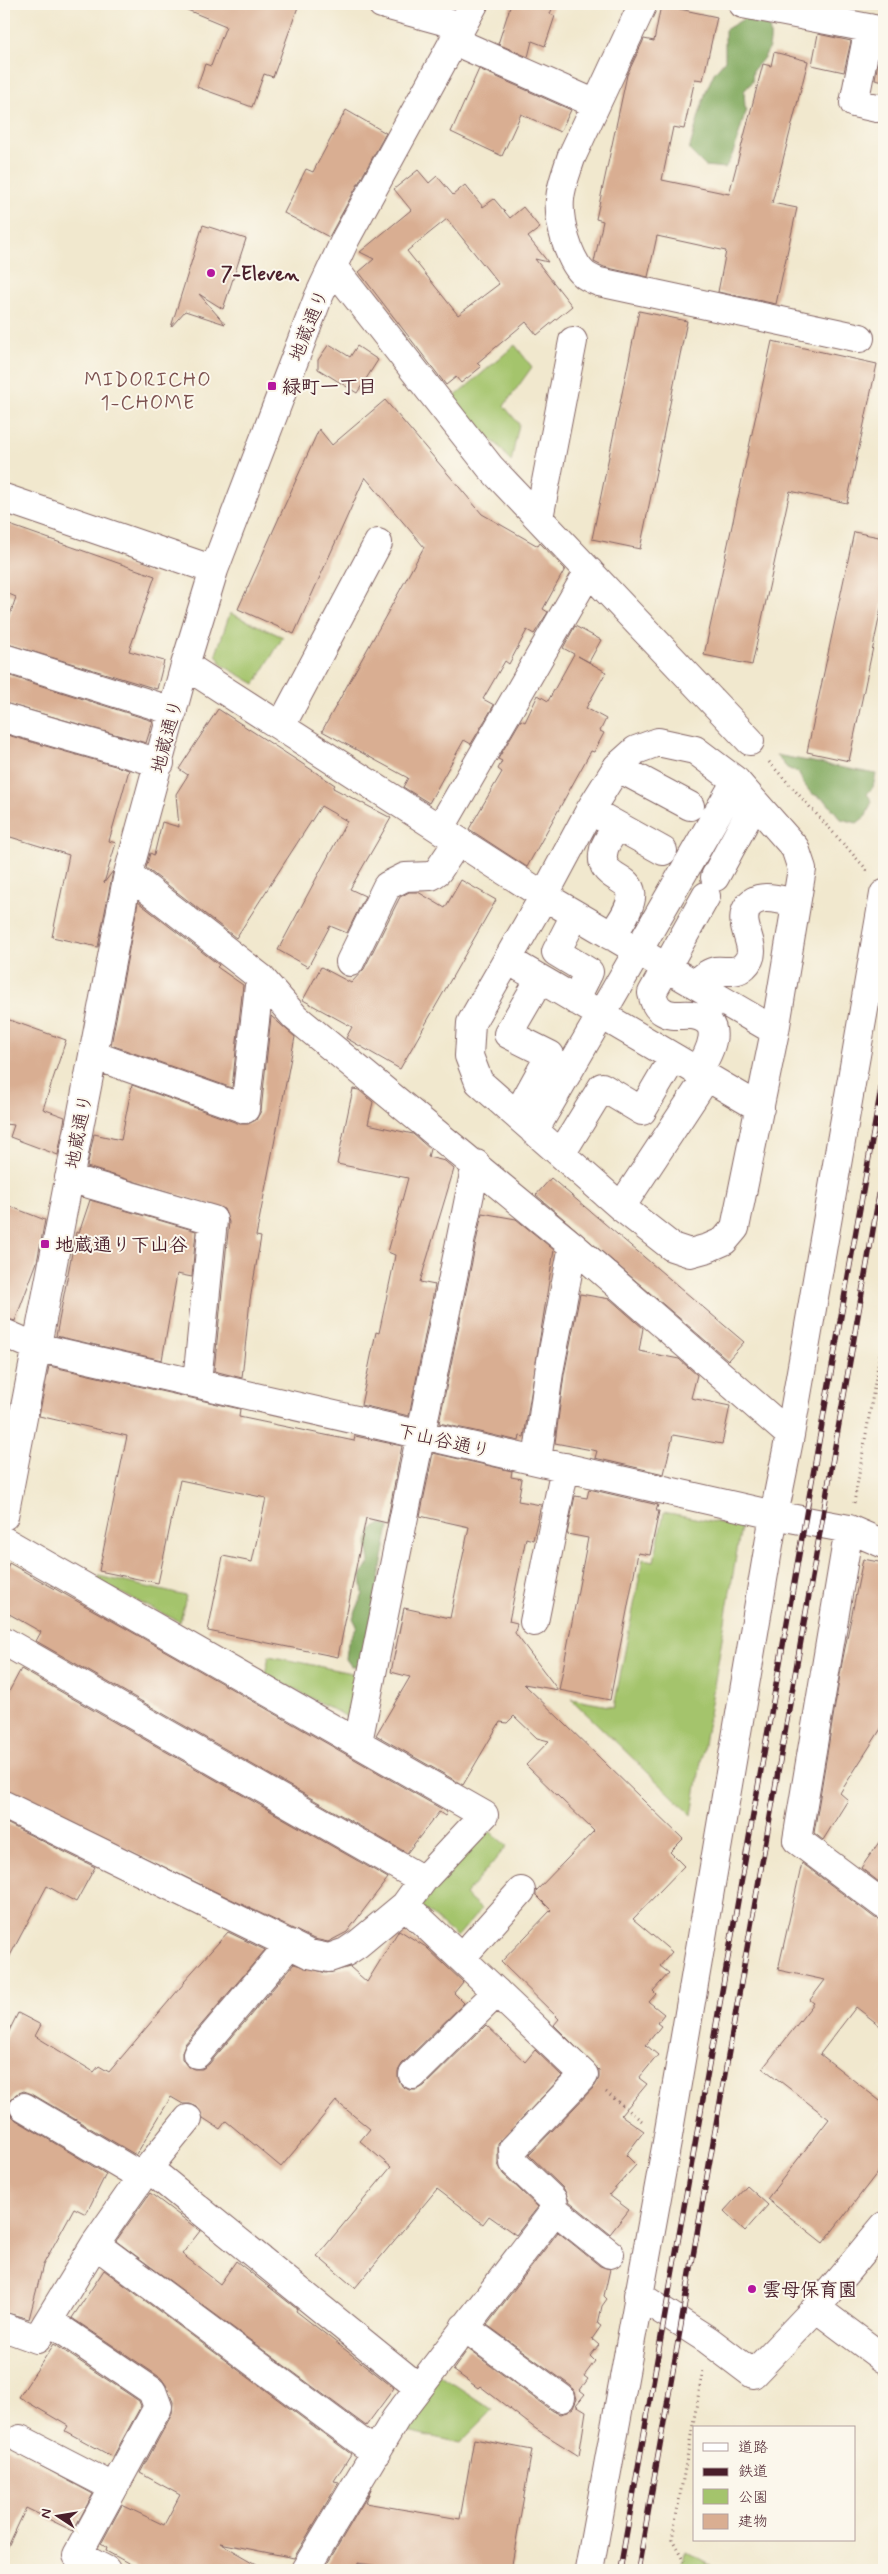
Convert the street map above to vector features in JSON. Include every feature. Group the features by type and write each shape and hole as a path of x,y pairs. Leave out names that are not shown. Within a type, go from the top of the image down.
{"street":[{"path":"382,4 463,24 596,104"},
{"path":"643,4 571,158 560,199 560,220 574,261 585,274 599,282 860,338"},
{"path":"743,4 876,29 854,103 876,108"},
{"name":"地蔵通り","path":"4,1516 128,874 160,763 185,665 214,570 304,332 346,238 463,24"},
{"path":"333,267 490,466 750,741"},
{"path":"539,518 573,341"},
{"path":"4,498 214,570"},
{"path":"281,726 378,543"},
{"path":"350,962 387,886 396,879 431,876 438,871 449,835 589,571"},
{"path":"4,658 172,711"},
{"path":"185,665 544,896 775,1031"},
{"path":"4,718 160,763"},
{"path":"658,742 695,750 736,781 756,802 795,848 802,869 775,1031 735,1228 724,1241 690,1253 672,1247 621,1207 479,1082 469,1056 471,1023 544,896 590,810 617,767 636,750 658,742"},
{"path":"617,767 679,791"},
{"path":"526,1123 601,1016 736,781"},
{"path":"621,1207 701,1076 712,1049 712,1029 710,1025 698,1016 667,1014 656,1006 652,993 666,967 702,925 756,802"},
{"path":"590,810 663,851"},
{"path":"611,936 628,912 632,898 632,890 612,874 604,862 604,848 618,826"},
{"path":"128,874 260,977 295,1017 476,1164 790,1435"},
{"path":"589,2570 667,2142 774,1515 790,1435 878,885"},
{"path":"696,984 708,974 715,971 737,970 748,961 752,948 743,920 748,905 755,900 768,898 796,904"},
{"path":"575,915 556,952 589,972 575,1000"},
{"path":"508,960 701,1076 760,1108"},
{"path":"93,1055 244,1109 260,977"},
{"path":"526,1123 550,1055 508,1034 540,979"},
{"path":"561,1154 602,1087 642,1111 673,1058"},
{"path":"358,1742 476,1164"},
{"path":"69,1178 213,1220 197,1382"},
{"path":"537,1461 549,1372 573,1246"},
{"name":"下山谷通り","path":"4,1333 36,1347 197,1382 422,1436 774,1515 850,1529 884,1544"},
{"path":"534,1622 565,1467"},
{"path":"850,1529 797,1840 884,1905"},
{"path":"4,1541 484,1815 423,1880 405,1905 358,1944 346,1952 329,1958 309,1954 4,1805"},
{"path":"4,1641 423,1880"},
{"path":"461,1958 521,1891"},
{"path":"405,1905 584,2074 513,2149 514,2163 553,2200 555,2210 610,2254"},
{"path":"197,2054 290,1944"},
{"path":"413,2075 497,1992"},
{"path":"24,2107 145,2173 419,2388"},
{"path":"4,2327 37,2339 95,2244 145,2173 188,2119"},
{"path":"305,2570 396,2418 555,2210"},
{"path":"638,2295 708,2340 753,2374 816,2308 884,2226"},
{"path":"95,2244 376,2452"},
{"path":"816,2308 884,2359"},
{"path":"48,2321 152,2391 158,2407 113,2487 67,2550 106,2570"},
{"path":"464,2327 561,2398"},
{"path":"20,2439 113,2487"}],"path":[{"path":"750,741 878,885"},
{"path":"850,1529 884,1331"},
{"path":"584,2074 667,2142"},
{"path":"688,2570 672,2539 708,2340"}],"green space":[{"path":"745,18 769,27 770,40 768,50 753,70 752,82 744,91 745,107 747,110 729,161 725,168 705,166 689,150 706,91 714,73 725,60 725,30"},
{"path":"515,345 532,367 504,406 519,424 511,462 498,445 472,427 452,399"},
{"path":"230,613 283,637 255,684 222,665 216,654"},
{"path":"776,755 876,774 873,787 867,794 872,801 866,816 857,823 841,819 825,800 811,793 803,783 799,773 787,768"},
{"path":"664,1512 741,1527 692,1815 571,1699 614,1707 643,1559 654,1561"},
{"path":"381,1524 389,1527 362,1666 351,1666 346,1659 348,1642 357,1626 353,1618 363,1594 361,1576 370,1561 367,1544 373,1529"},
{"path":"99,1576 186,1596 180,1622 98,1582"},
{"path":"269,1656 361,1675 353,1720 265,1674"},
{"path":"487,1829 507,1846 465,1895 481,1909 457,1937 421,1906"},
{"path":"437,2373 493,2410 460,2443 398,2429"},
{"path":"685,2551 721,2570 682,2570"}],"building":[{"path":"173,4 299,4 273,77 264,74 252,107 197,87 205,64 211,66 226,26"},
{"path":"511,4 554,4 550,14 555,16 545,46 532,41 528,57 498,44"},
{"path":"661,5 717,17 703,80 695,79 684,129 673,127 662,180 729,194 763,64 771,66 774,52 808,61 772,203 797,208 776,304 718,292 726,251 657,236 648,277 604,267 594,262 603,221 596,219 627,75 644,39 654,41"},
{"path":"818,34 851,41 844,72 812,65"},
{"path":"881,46 884,47 884,81 875,79"},
{"path":"479,69 571,110 560,132 521,114 502,156 451,132"},
{"path":"346,110 386,133 329,237 284,213 306,169 313,172"},
{"path":"418,170 429,183 437,176 453,195 465,185 483,207 494,199 510,218 523,207 540,228 528,237 548,262 535,259 572,306 537,335 526,322 477,363 481,367 461,383 456,377 446,385 359,272 374,259 360,252 411,210 394,189","holes":["447,219 499,284 458,315 407,251"]},
{"name":"7-Eleven","path":"203,225 246,239 223,309 199,294 225,324 185,311 171,327"},
{"path":"639,311 687,321 640,549 592,539"},
{"path":"772,341 877,364 847,503 790,491 752,665 704,655"},
{"path":"329,344 350,357 357,346 378,360 357,393 318,369 318,360"},
{"path":"385,400 482,514 538,546 540,543 565,569 543,609 548,612 534,634 527,630 509,664 505,661 483,699 494,705 471,744 464,740 429,803 403,787 408,778 322,731 424,547 365,477 294,634 238,609 319,429 332,445"},
{"path":"4,523 155,576 129,651 164,661 157,689 4,643 4,633 16,597 4,592"},
{"path":"854,532 884,538 884,595 849,761 807,752"},
{"path":"575,626 601,640 589,662 578,656 606,672 586,708 606,719 600,731 604,733 594,752 591,751 527,867 469,829 502,772 498,769 502,761 498,759 521,720 525,722 538,695 548,701 574,654 563,648"},
{"path":"4,674 153,721 146,743 4,703"},
{"path":"218,709 335,785 333,788 391,818 350,889 365,896 347,933 330,926 308,967 278,950 347,821 321,806 236,938 146,868 150,853 154,855 162,822 179,827 176,794 188,775 179,769"},
{"path":"4,734 129,770 109,841 116,843 104,883 113,871 98,947 52,937 69,855 4,835"},
{"path":"461,880 496,900 400,1069 346,1038 352,1027 303,1000 321,967 351,983 364,969 400,897 409,892 418,892 445,908"},
{"path":"138,902 219,965 217,967 243,985 232,1088 111,1045"},
{"path":"271,1016 295,1037 256,1236 261,1237 250,1300 242,1378 214,1371 229,1222 224,1209 87,1167 94,1134 121,1140 132,1085 240,1124 248,1124 256,1120 261,1111"},
{"path":"4,1018 66,1040 43,1109 65,1117 58,1155 10,1137 14,1125 4,1124"},
{"path":"353,1089 359,1090 373,1102 368,1124 413,1134 430,1149 428,1157 445,1161 454,1169 420,1282 435,1285 409,1416 361,1405 376,1332 379,1333 393,1267 395,1255 388,1252 408,1178 337,1164"},
{"path":"551,1178 744,1342 728,1360 536,1195"},
{"path":"90,1200 196,1231 192,1277 177,1274 162,1360 56,1336 76,1232 79,1233"},
{"path":"4,1204 45,1220 37,1262 15,1321 4,1318"},
{"path":"482,1213 516,1219 554,1250 524,1437 520,1436 519,1441 439,1423"},
{"path":"580,1294 610,1299 643,1328 639,1351 679,1359 697,1375 691,1398 730,1406 722,1444 673,1435 664,1474 595,1458 597,1451 555,1443 564,1375"},
{"path":"49,1366 240,1409 239,1417 354,1441 355,1436 402,1446 387,1523 366,1518 338,1657 208,1631 223,1556 252,1562 266,1498 180,1480 158,1583 99,1571 127,1436 39,1416"},
{"path":"433,1453 512,1471 511,1477 522,1479 518,1501 541,1505 533,1540 526,1538 509,1621 517,1623 515,1633 558,1690 524,1684 683,1839 670,1852 684,1866 633,1919 672,1952 660,1966 669,1973 653,1991 656,1994 649,2002 664,2014 657,2023 661,2026 646,2045 658,2055 639,2078 647,2084 621,2115 644,2131 626,2155 636,2165 609,2195 629,2210 610,2234 569,2201 564,2189 529,2155 595,2086 599,2078 599,2070 554,2025 559,2019 501,1962 551,1910 536,1895 536,1891 594,1831 526,1765 549,1741 537,1738 514,1716 507,1723 500,1722 463,1785 376,1735 410,1677 391,1672 404,1608 450,1618 469,1527 420,1516"},
{"path":"589,1489 658,1505 656,1511 659,1511 650,1555 638,1553 610,1700 559,1690 588,1538 567,1534 575,1496 587,1498"},
{"path":"863,1559 884,1563 884,1724 840,1793 848,1800 823,1840 814,1833 842,1663"},
{"path":"9,1563 447,1812 445,1816 439,1812 407,1853 36,1641 41,1632 4,1611 4,1579"},
{"path":"21,1669 388,1878 347,1932 328,1942 314,1939 4,1790 4,1701"},
{"path":"4,1822 95,1867 76,1902 47,1886 4,1967"},
{"path":"884,1835 884,1886 861,1868"},
{"path":"802,1863 875,1918 884,1920 884,2029 856,2007 820,2054 884,2104 884,2164 823,2243 767,2199 829,2119 763,2068 814,2003 810,2000 825,1980 778,1970"},
{"path":"399,1930 426,1947 463,1982 454,1993 464,2003 402,2064 398,2071 398,2078 402,2086 409,2090 417,2090 424,2086 486,2025 525,2062 535,2050 562,2076 498,2144 498,2164 503,2174 538,2207 516,2235 489,2216 483,2224 437,2189 355,2288 317,2256 391,2167 360,2141 370,2129 336,2101 281,2167 226,2121 220,2129 203,2118 197,2107 183,2104 171,2097 136,2155 24,2091 16,2094 11,2099 8,2106 10,2114 16,2120 106,2174 86,2214 74,2208 43,2265 29,2319 4,2312 4,2041 18,2013 41,2025 35,2036 94,2072 99,2066 109,2072 184,1981 228,1932 265,1950 185,2044 182,2059 187,2066 194,2069 202,2069 209,2064 294,1964 326,1973 350,1967 367,1982"},
{"path":"747,2186 768,2205 745,2231 724,2211"},
{"path":"150,2193 200,2231 182,2254 220,2284 236,2261 394,2388 366,2426 116,2241"},
{"path":"558,2232 600,2266 610,2269 604,2296 607,2299 602,2306 598,2324 601,2326 592,2339 599,2345 590,2356 595,2361 584,2376 588,2379 580,2390 585,2394 576,2405 586,2411 579,2456 536,2429 480,2386 478,2388 453,2370 468,2349 552,2411 560,2414 573,2408 577,2399 571,2386 487,2325"},
{"path":"104,2270 351,2454 334,2481 339,2482 294,2558 220,2543 267,2570 141,2570 106,2551 107,2548 101,2544 122,2505 164,2525 180,2495 140,2473 172,2414 173,2402 166,2385 161,2378 72,2318"},
{"path":"54,2344 139,2401 141,2406 113,2457 65,2431 68,2426 19,2397"},
{"path":"474,2439 532,2450 511,2570 404,2570 359,2563 358,2570 327,2564 372,2488 365,2503 460,2519"},
{"path":"4,2446 93,2494 73,2531 26,2508 4,2555"}],"railway":[{"path":"620,2570 884,1072"},
{"path":"638,2570 884,1167"}],"place":[{"name":"7-Eleven","path":"211,273"},
{"name":"緑町一丁目","path":"272,386"},
{"name":"地蔵通り下山谷","path":"45,1244"},
{"name":"雲母保育園","path":"752,2289"}],"district":[{"name":"MIDORICHO 1-CHOME","path":"148,390"}]}
